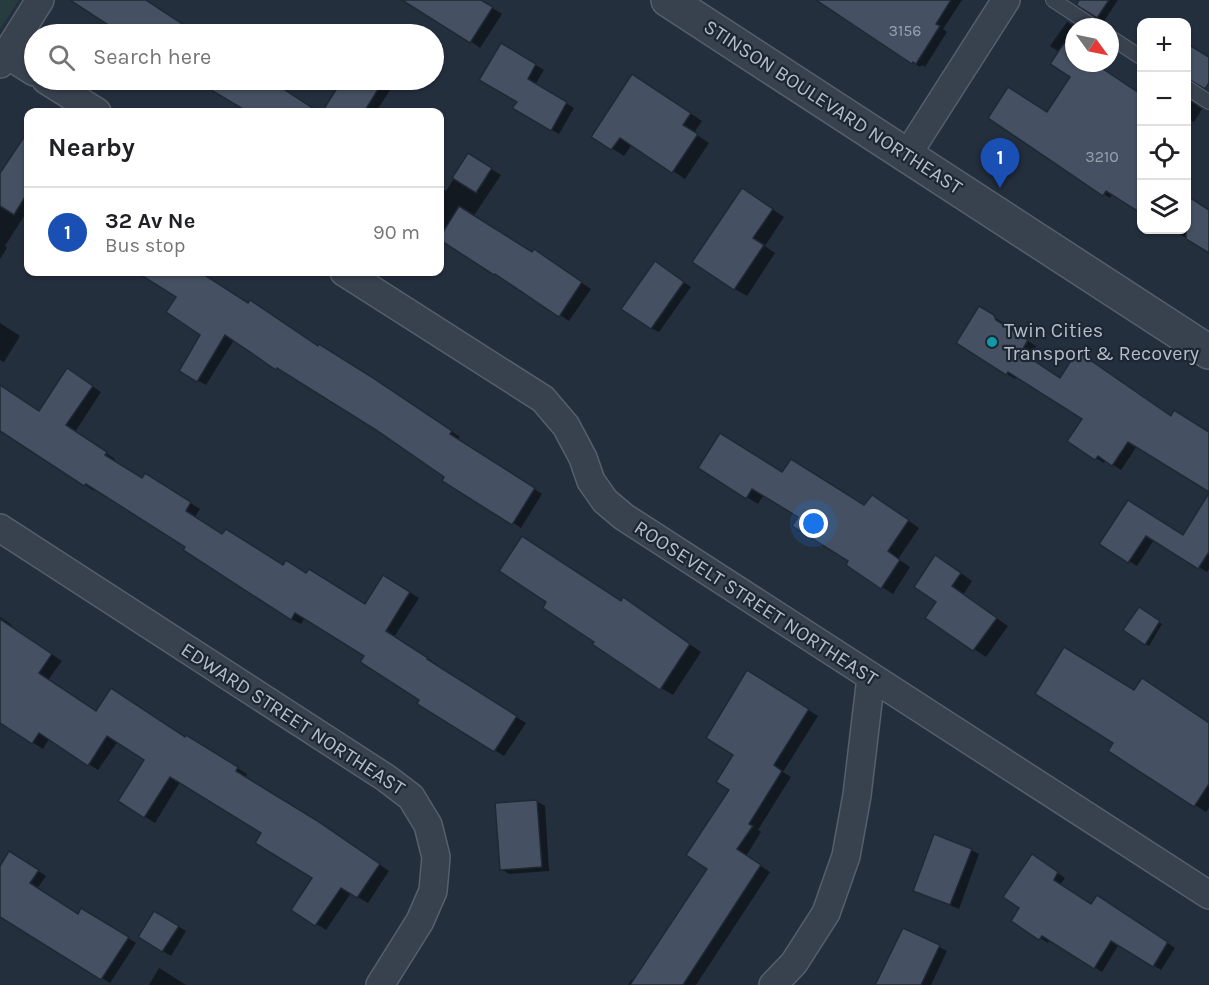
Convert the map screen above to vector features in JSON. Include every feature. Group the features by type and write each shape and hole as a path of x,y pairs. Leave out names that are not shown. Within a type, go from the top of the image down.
{"street":[{"path":"25,24 40,0"},
{"name":"STINSON BOULEVARD NORTHEAST","path":"668,0 1209,352"},
{"path":"907,155 1006,0"},
{"path":"24,26 3,59 24,68"},
{"path":"62,90 91,108"},
{"name":"ROOSEVELT STREET NORTHEAST","path":"350,276 543,399 566,426 583,458 591,481 605,501 624,517 1209,895"},
{"name":"EDWARD STREET NORTHEAST","path":"0,528 386,778 411,797 428,825 436,858 433,891 420,921 380,985"},
{"path":"773,985 794,963 826,913 846,856 857,795 871,677"}],"lane":[{"path":"1053,0 1080,18"},
{"path":"1119,43 1137,55"},
{"path":"1191,90 1209,102"}],"green space":[{"path":"0,0 19,0 0,29"}],"building":[{"path":"70,0 146,0 183,24 107,24"},
{"path":"402,0 481,0 493,7 470,43 444,27 444,24 440,24"},
{"path":"816,0 951,0 936,24 940,26 916,64 913,62 912,64"},
{"path":"1079,0 1109,0 1097,18 1076,5"},
{"path":"501,43 536,64 528,79 567,102 551,131 512,108 517,102 479,80"},
{"path":"1064,43 1065,72 1108,72 1137,92 1137,211 1106,191 1103,196 988,118 1008,87 1047,112 1070,77 1050,64"},
{"path":"1191,46 1209,57 1209,83 1205,89 1191,81"},
{"path":"632,74 691,113 683,125 698,134 672,173 620,138 611,150 591,137"},
{"path":"211,90 285,90 313,108 241,108"},
{"path":"336,90 378,90 366,108 324,108"},
{"path":"24,137 24,199 14,215 0,206 0,173"},
{"path":"468,153 492,168 476,193 452,178"},
{"path":"742,188 773,209 753,238 764,245 734,290 692,262"},
{"path":"1191,198 1209,210 1209,253 1186,239 1186,234 1191,234"},
{"path":"459,206 532,252 534,249 582,282 559,317 444,243 444,230"},
{"path":"655,261 684,282 651,329 621,309"},
{"path":"142,276 206,276 248,303 250,300 318,346 319,344 370,376 452,431 450,434 535,488 512,525 442,481 444,477 376,430 277,368 276,370 225,335 197,382 179,371 200,335 166,312 176,297"},
{"path":"979,306 994,315 996,320 1028,340 1021,352 1060,378 1077,351 1171,416 1174,410 1209,432 1209,492 1128,442 1112,466 1098,456 1095,460 1067,441 1082,419 1008,372 1006,375 956,343"},
{"path":"67,368 93,386 66,425 107,452 105,455 142,478 145,473 191,502 186,511 222,534 226,529 283,565 286,560 306,573 309,569 365,604 383,575 410,592 386,631 517,716 494,752 417,704 419,700 360,662 364,656 295,613 291,620 183,550 185,547 86,484 84,486 0,431 0,385 39,411"},
{"path":"720,433 782,472 791,459 864,505 872,495 909,520 888,551 900,560 881,589 846,565 848,561 792,526 798,517 752,489 746,499 698,468"},
{"path":"1209,493 1209,552 1198,569 1146,536 1128,563 1099,544 1128,500 1183,535"},
{"path":"522,536 621,601 623,597 690,644 660,690 543,608 546,602 499,571"},
{"path":"935,555 961,573 952,586 997,618 973,651 925,618 936,602 914,587"},
{"path":"1139,607 1160,621 1145,645 1123,630"},
{"path":"0,619 52,654 39,673 96,711 111,688 185,737 186,735 238,767 236,771 316,820 380,864 357,898 341,888 315,926 291,910 312,878 255,843 261,833 170,777 144,818 118,801 144,760 107,736 88,766 39,733 32,744 0,723"},
{"path":"1064,647 1134,690 1142,678 1209,723 1209,784 1194,807 1108,751 1113,743 1035,694"},
{"path":"747,670 809,709 774,765 782,771 749,824 753,826 737,849 761,865 683,985 630,985 707,869 686,855 729,790 716,782 733,755 706,738"},
{"path":"537,800 542,867 500,870 495,803"},
{"path":"934,834 972,849 950,905 913,891"},
{"path":"9,851 39,870 30,883 78,914 81,908 129,937 101,980 0,917 0,866"},
{"path":"1032,854 1058,872 1054,880 1091,904 1097,895 1168,942 1153,967 1111,941 1094,969 1042,936 1039,940 1011,921 1019,908 1003,897"},
{"path":"154,911 179,926 162,952 138,937"},
{"path":"903,928 940,945 921,985 875,985"}],"place":[{"name":"32 Av Ne","path":"1000,188"},
{"name":"Twin Cities Transport & Recovery","path":"992,342"}]}
